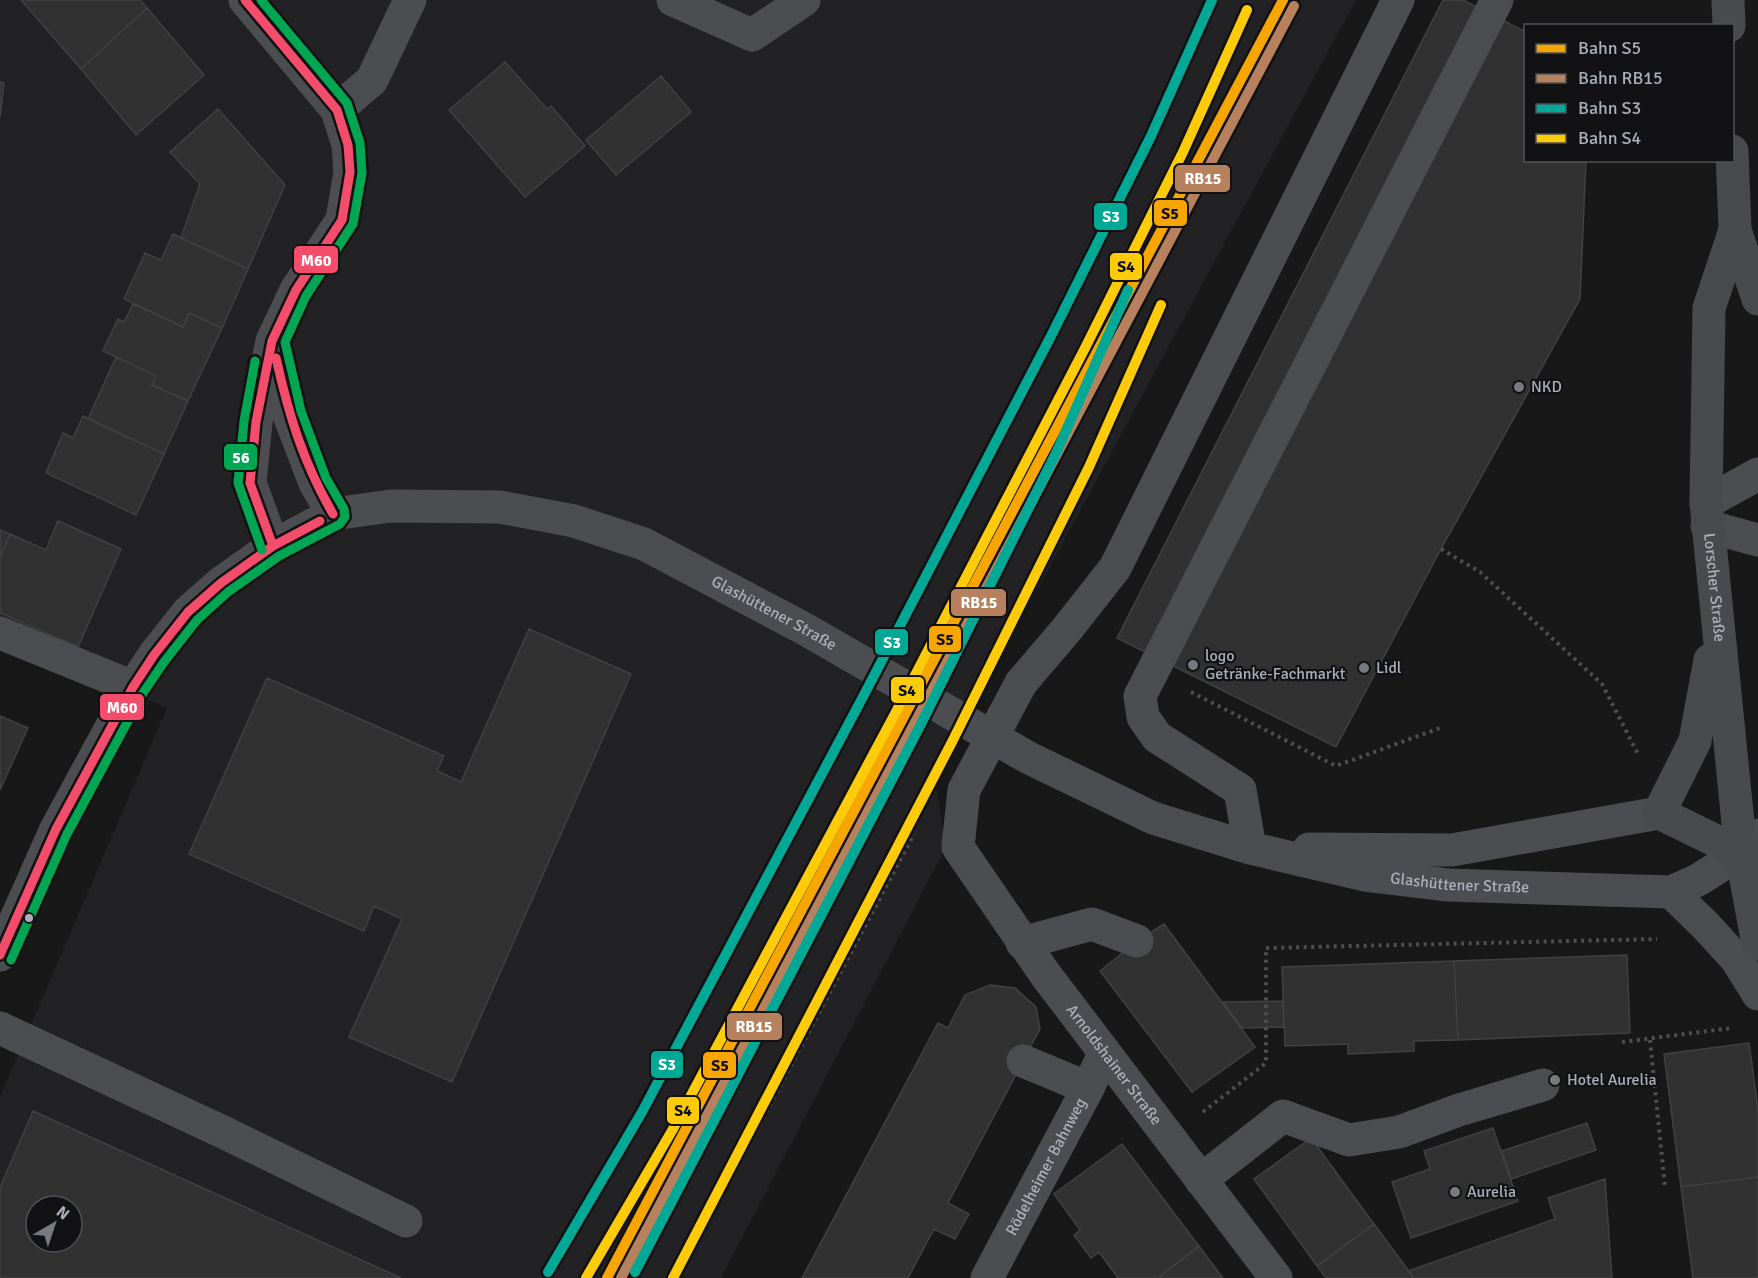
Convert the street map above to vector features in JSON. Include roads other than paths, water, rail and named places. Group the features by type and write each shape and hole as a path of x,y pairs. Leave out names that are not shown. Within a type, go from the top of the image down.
{"main road":[{"path":"1728,0 1729,24"},
{"name":"Lorscher Straße","path":"1732,162 1735,230 1758,299"},
{"name":"Lorscher Straße","path":"1735,230 1709,308 1706,515 1717,623 1752,852 1758,944"},
{"path":"1717,623 1695,741 1659,813 1752,852"}],"street":[{"path":"245,0 336,110 348,145 350,172 342,220 296,290 272,341 256,422 250,483 273,546"},
{"path":"336,110 372,80 410,0"},
{"path":"673,0 752,35 804,0"},
{"name":"Arnoldshainer Straße","path":"1276,1278 1022,943 959,842 964,790 1021,683 1115,568 1398,0"},
{"path":"1250,848 1240,789 1157,737 1143,717 1140,696 1497,0"},
{"path":"272,341 289,415 315,483 333,514"},
{"path":"1758,474 1706,515 1758,540"},
{"name":"Glashüttener Straße","path":"0,955 56,829 133,687 154,655 188,612 221,583 273,546 333,514 391,506 500,507 574,521 644,544 802,628 1029,758 1153,818 1250,848 1365,875 1448,885 1671,892 1752,852"},
{"path":"0,633 133,687"},
{"name":"Glashüttener Straße","path":"1250,848 1452,850 1659,813"},
{"path":"1671,892 1737,960 1758,994"},
{"path":"1022,943 1092,924 1137,941"},
{"path":"0,1028 213,1127 406,1221"},
{"name":"Rödelheimer Bahnweg","path":"987,1278 1104,1054"},
{"path":"1023,1060 1088,1088"},
{"path":"1200,1180 1283,1116 1349,1140 1399,1132 1459,1110 1543,1085"}],"rail line":[{"name":"S3","path":"548,1272 642,1112 866,691 1052,334 1151,136 1212,0"},
{"name":"S5","path":"607,1278 1283,0"},
{"name":"RB15","path":"621,1278 1294,6"},
{"name":"S4","path":"586,1278 673,1129 898,708 1084,350 1183,152 1247,10"},
{"name":"S3","path":"635,1272 921,724 1057,451 1128,290"},
{"name":"S4","path":"673,1278 953,740 1089,467 1161,305"}],"place":[{"name":"NKD","path":"1519,387"},
{"name":"logo Getränke-Fachmarkt","path":"1193,665"},
{"name":"Lidl","path":"1364,668"},
{"name":"Hotel Aurelia","path":"1555,1080"},
{"name":"Aurelia","path":"1455,1192"}]}
